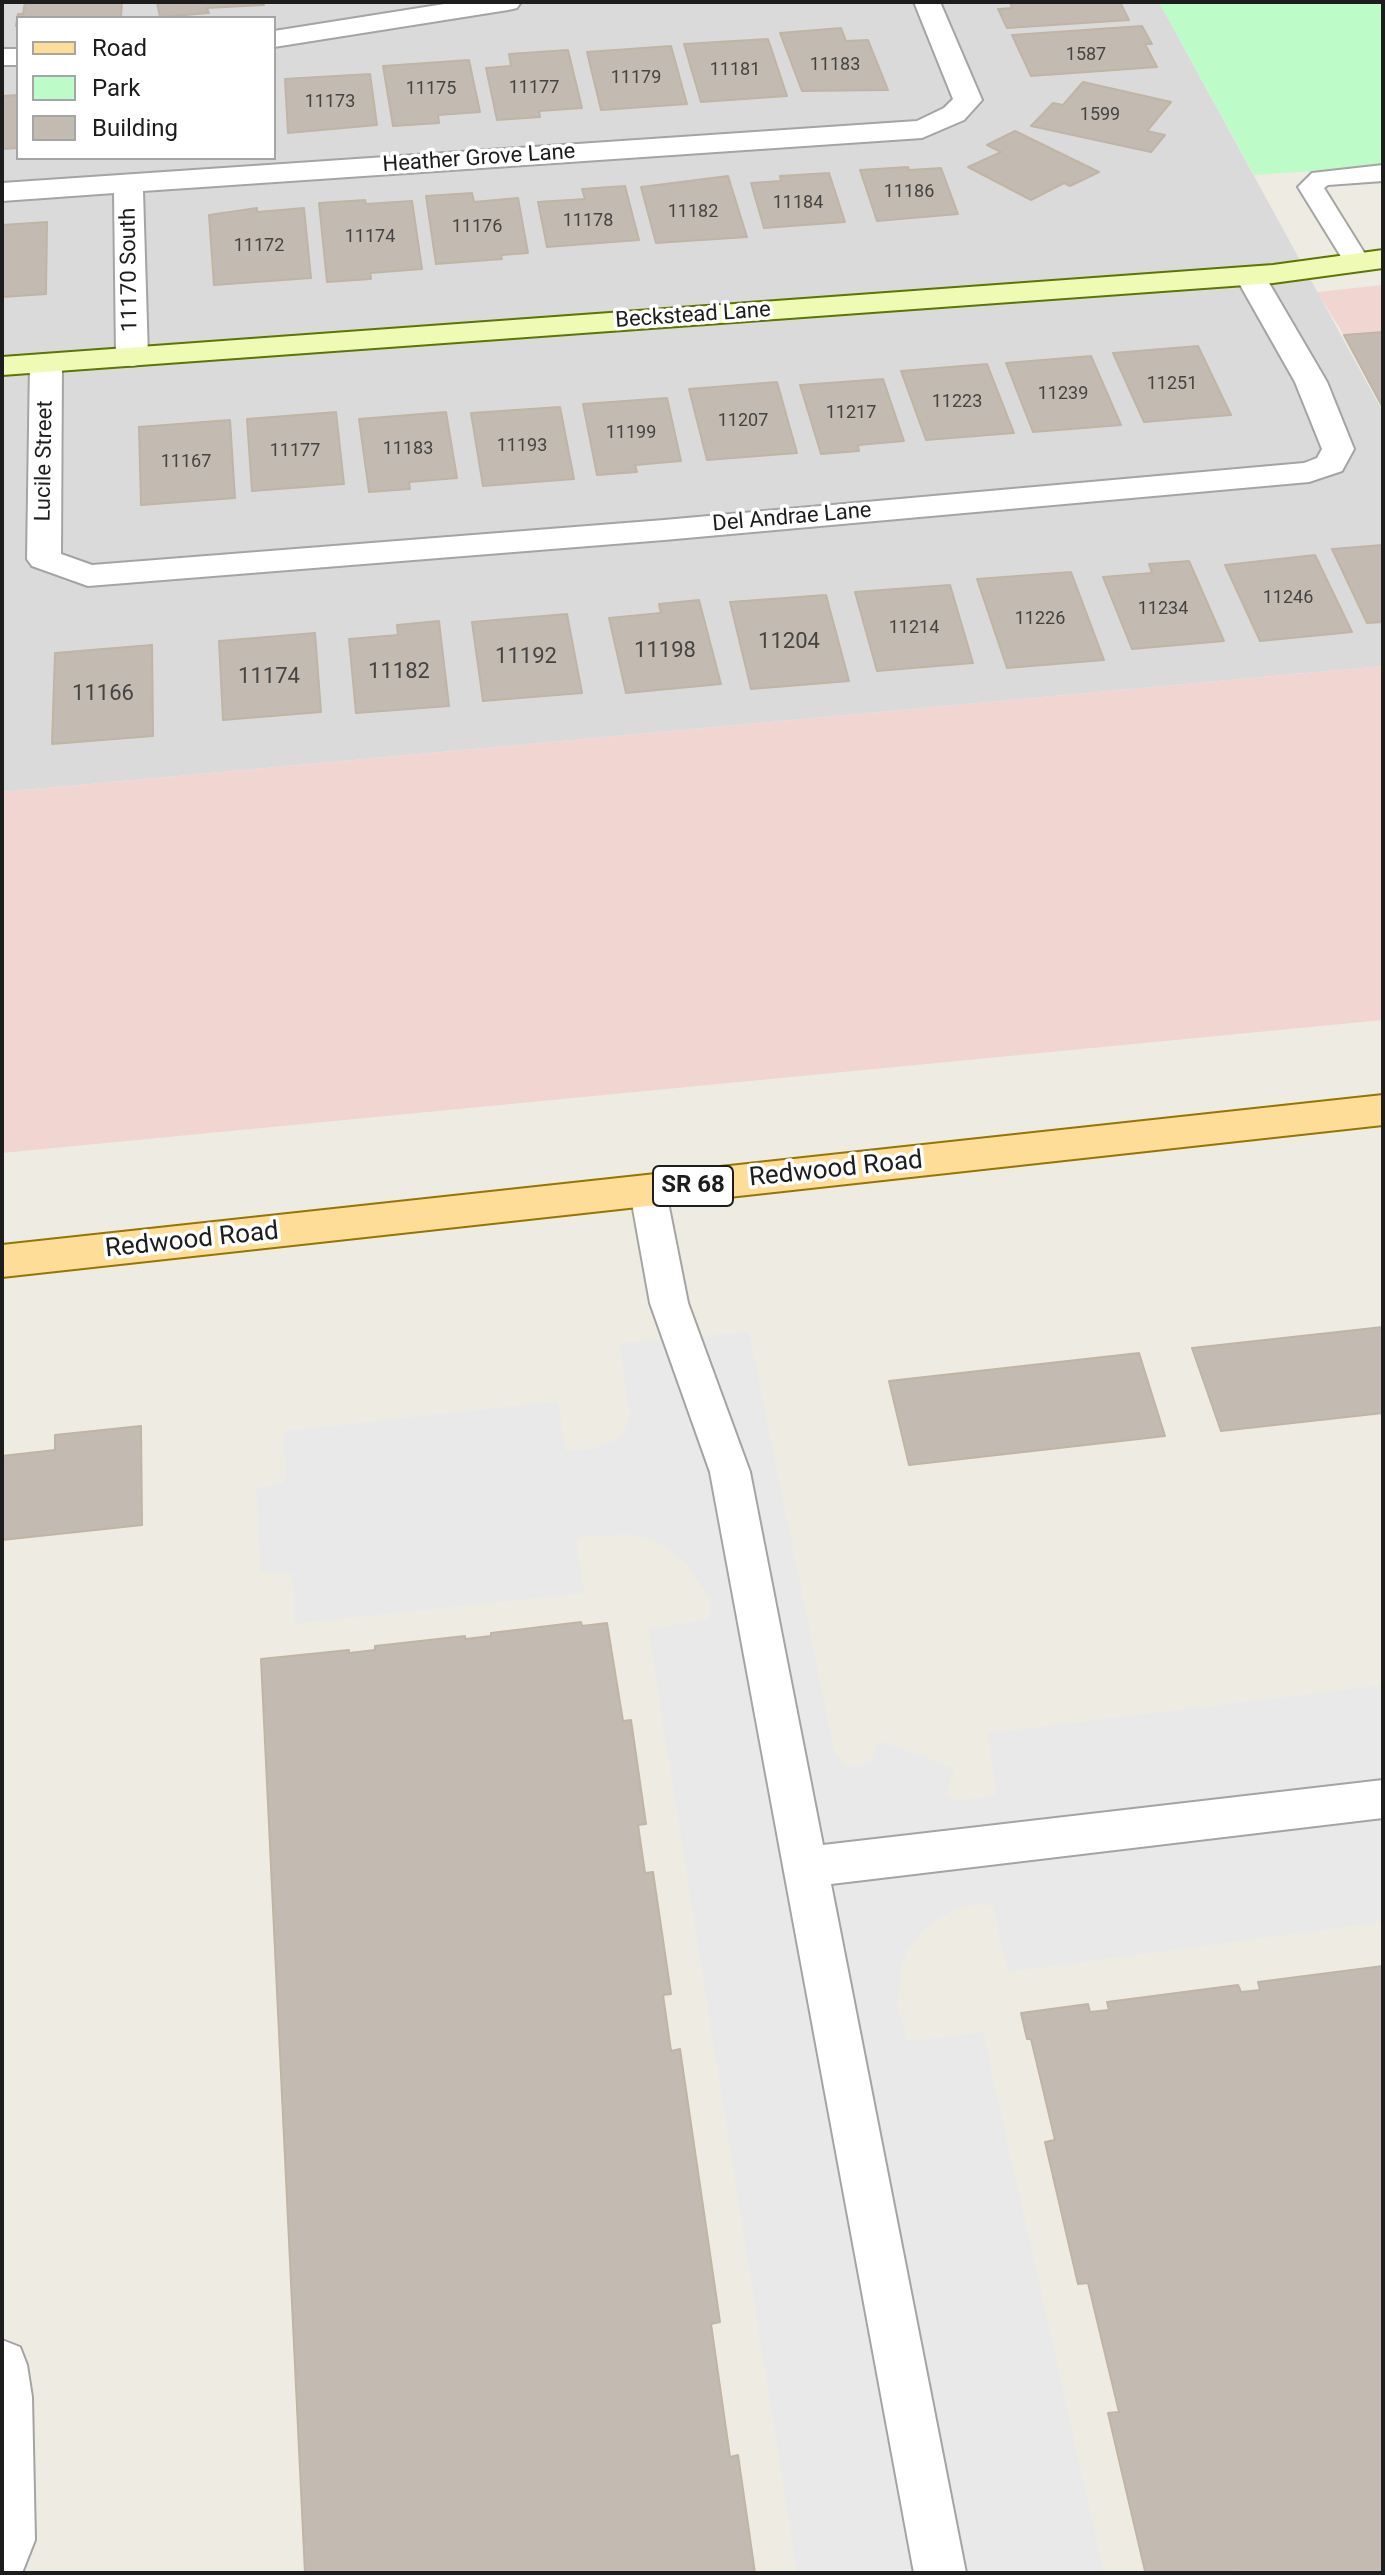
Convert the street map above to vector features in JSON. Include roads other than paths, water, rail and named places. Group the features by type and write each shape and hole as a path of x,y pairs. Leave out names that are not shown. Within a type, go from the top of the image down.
{"main road":[{"name":"Redwood Road","path":"2,1261 1383,1110"}],"street":[{"path":"276,39 508,2"},
{"name":"Heather Grove Lane","path":"2,192 922,129 954,114 968,100 927,2"},
{"name":"11170 South","path":"128,184 132,357"},
{"name":"Beckstead Lane","path":"2,366 1250,276 1370,260"},
{"name":"Del Andrae Lane","path":"44,559 88,576 664,530 1309,472 1330,464 1338,449 1311,382 1250,276"},
{"name":"Lucile Street","path":"44,559 46,363"}],"lane":[{"path":"1370,260 1311,187 1321,178 1383,173"},
{"path":"648,1192 669,1303 730,1472 940,2573"},
{"path":"805,1867 1383,1799"},
{"path":"2,2365 7,2397 9,2540 2,2558"}]}
